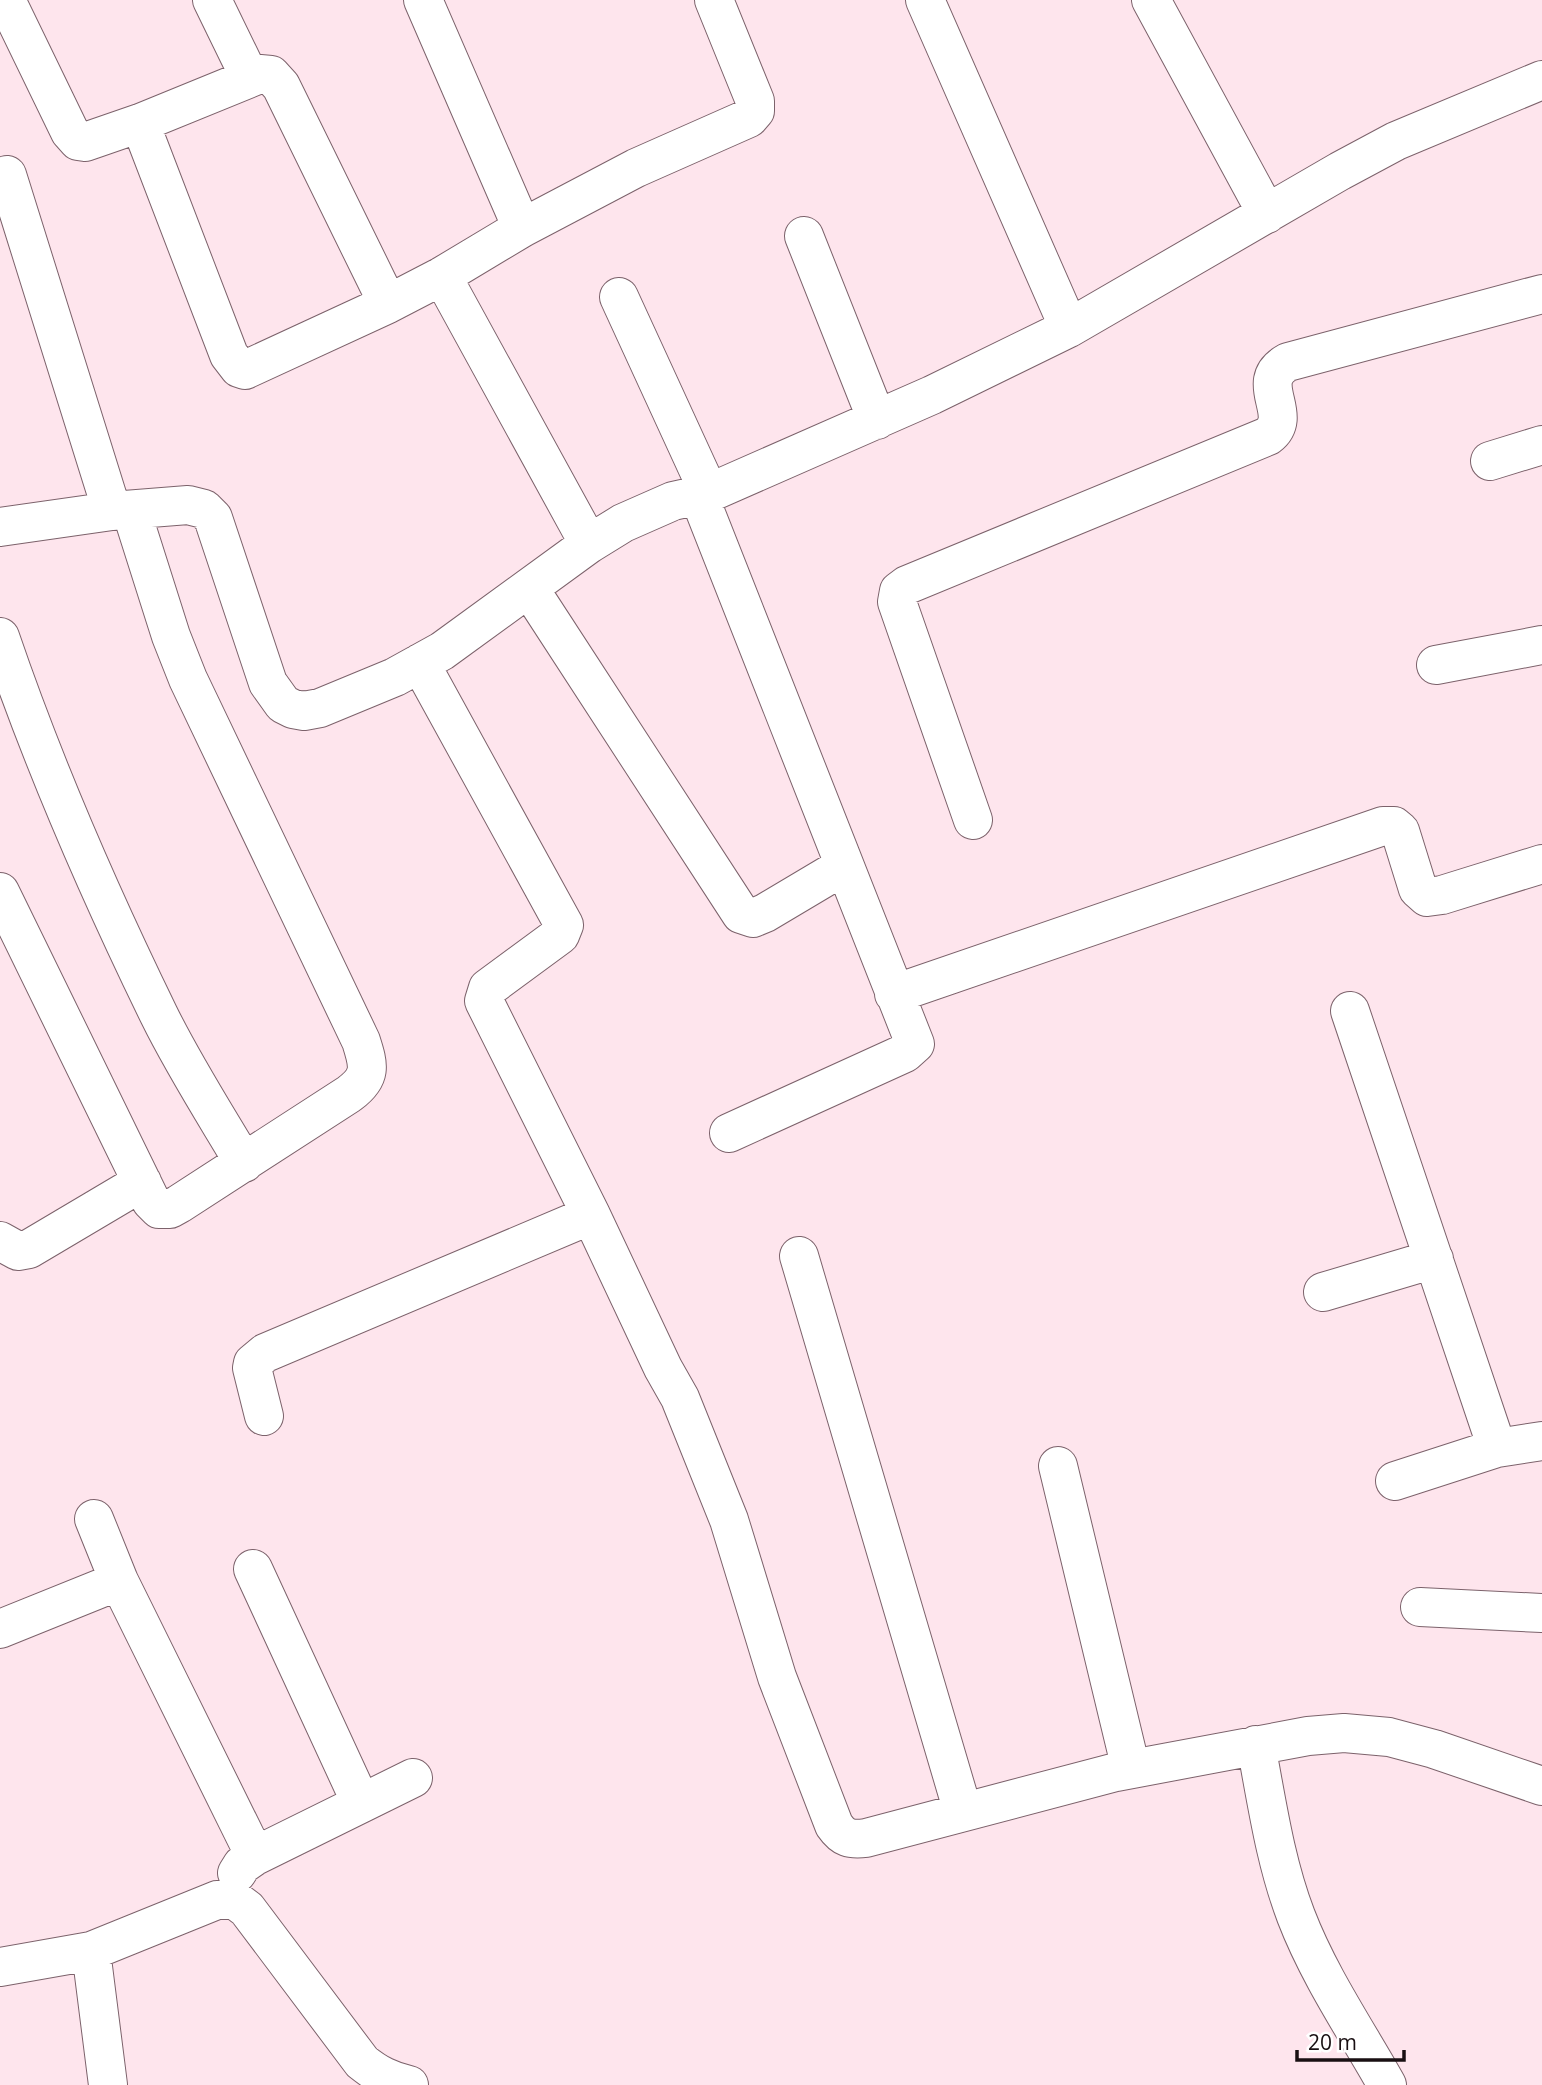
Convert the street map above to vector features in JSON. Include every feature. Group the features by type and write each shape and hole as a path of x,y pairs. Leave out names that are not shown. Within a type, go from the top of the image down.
{"street":[{"path":"6,0 74,138 85,142 268,73 281,86 388,304"},
{"path":"212,0 250,78"},
{"path":"423,0 522,228"},
{"path":"139,123 229,355 239,368 245,370 388,304 442,276 522,228 636,168 744,121 753,114 755,101 714,0"},
{"path":"925,0 1069,328"},
{"path":"1151,0 1267,214"},
{"path":"0,527 188,505 208,512 213,518 268,683 275,695 293,709 304,711 320,708 395,677 442,651 589,544 645,512 704,494 932,396 1069,328 1396,141 1542,80"},
{"path":"0,892 142,1182 159,1209 170,1209 244,1163 360,1086 365,1078 367,1061 361,1041 188,679 121,511 7,175"},
{"path":"804,236 877,420"},
{"path":"442,276 589,544"},
{"path":"973,820 897,603 898,591 1268,436 1275,430 1278,417 1273,376 1288,362 1542,294"},
{"path":"619,297 704,494 844,866 915,1044 911,1049 729,1133"},
{"path":"1490,461 1542,445"},
{"path":"529,588 741,914 753,918 765,914 844,866"},
{"path":"0,637 18,690 77,836 160,1015 188,1069 244,1163"},
{"path":"1436,665 1542,645"},
{"path":"419,663 564,925 560,935 493,984 484,998 680,1398 729,1520 778,1677 834,1825 846,1838 855,1839 1131,1769 1308,1735 1344,1733 1389,1737 1434,1749 1542,1786"},
{"path":"894,994 1383,826 1394,826 1400,831 1418,889 1427,897 1442,895 1542,864"},
{"path":"1350,1010 1497,1448"},
{"path":"0,1241 18,1251 29,1249 142,1182"},
{"path":"264,1416 252,1368 253,1363 265,1353 591,1215"},
{"path":"799,1256 963,1812"},
{"path":"1323,1292 1434,1259"},
{"path":"1395,1480 1497,1448 1542,1441"},
{"path":"1058,1466 1131,1769"},
{"path":"94,1519 119,1581 255,1856"},
{"path":"253,1569 361,1803"},
{"path":"2,1623 119,1581"},
{"path":"1420,1607 1542,1613"},
{"path":"1255,1745 1277,1856 1296,1915 1317,1963 1387,2085"},
{"path":"228,1899 238,1870 255,1856 412,1778"},
{"path":"0,1967 91,1951 217,1900 235,1900 247,1909 362,2062 384,2077 409,2085"},
{"path":"91,1951 108,2085"}]}
